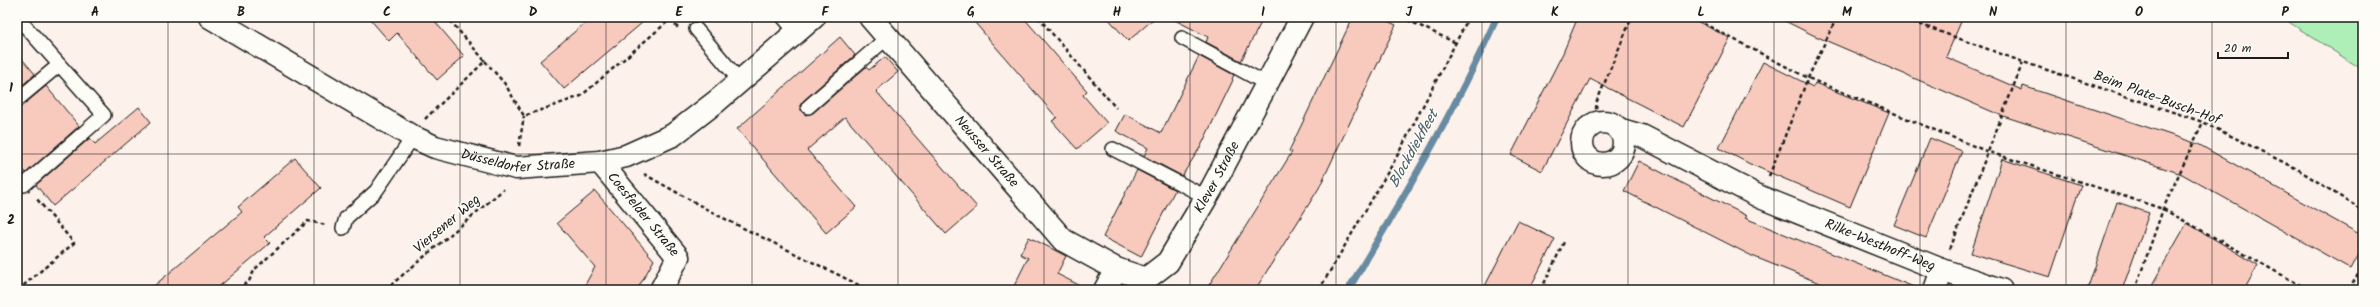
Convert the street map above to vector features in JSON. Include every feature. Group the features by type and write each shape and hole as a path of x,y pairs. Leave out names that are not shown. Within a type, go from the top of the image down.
{"street":[{"name":"Düsseldorfer Straße","path":"210,17 413,137 441,149 516,168 600,162 626,156 673,135 740,81 790,24 814,17"},
{"name":"Neusser Straße","path":"870,17 1063,240 1116,269"},
{"name":"Klever Straße","path":"1116,269 1146,279 1168,262 1206,197 1302,17"},
{"name":"Rilke-Westhoff-Weg","path":"1594,123 1608,122 1621,130 1642,136 1760,197 1938,280 2001,290"},
{"path":"1594,123 1584,134 1582,148 1591,160 1598,163 1610,163 1622,154 1625,144 1621,130"},
{"name":"Coesfelder Straße","path":"600,162 678,257 661,290"},
{"path":"1105,290 1116,269"}],"lane":[{"path":"17,17 104,115 24,185"},
{"path":"696,29 740,81"},
{"path":"808,107 888,37"},
{"path":"1182,38 1267,84"},
{"path":"17,100 60,65"},
{"path":"342,228 346,218 376,191 413,137"},
{"path":"1113,149 1206,197"}],"path":[{"path":"447,17 505,84 524,116 516,168"},
{"path":"524,116 580,96 673,17"},
{"path":"1038,17 1116,108"},
{"path":"1401,17 1456,44"},
{"path":"1319,290 1396,158 1469,17"},
{"path":"1594,123 1597,102 1632,17"},
{"path":"1691,17 1808,78 1986,151 2163,209 2309,290"},
{"path":"1760,197 1808,78 1837,17"},
{"name":"Beim Plate-Busch-Hof","path":"1900,17 2023,62 2203,122 2299,170 2363,211"},
{"path":"413,137 430,112 485,61"},
{"path":"1938,280 1986,151 2023,62"},
{"path":"2135,290 2163,209 2203,122"},
{"path":"626,156 648,177 682,196 869,290"},
{"name":"Viersener Weg","path":"385,290 504,189 516,168"},
{"path":"18,290 74,243 24,185"},
{"path":"238,290 248,281 255,269 308,221 342,228"},
{"path":"1541,290 1564,242"},
{"path":"2349,290 2363,266"}],"green space":[{"path":"2281,17 2363,17 2363,70"}],"building":[{"path":"368,17 431,17 464,56 437,80 397,33 389,41"},
{"path":"592,17 649,17 564,89 540,61"},
{"path":"970,17 1023,17 1087,91 1083,95 1107,123 1077,149 1052,121 1057,118"},
{"path":"1107,17 1156,17 1128,41"},
{"path":"1169,17 1264,17 1241,61 1206,42 1208,37"},
{"path":"1353,17 1379,17 1396,25 1319,188 1255,290 1206,290 1292,152 1289,151"},
{"path":"1578,17 1689,17 1730,38 1684,127 1590,79 1542,171 1511,155 1563,53"},
{"path":"1777,17 1963,17 1946,57 2022,90 2023,86 2198,144 2363,236 2363,247 2351,269 2182,174 2000,115 1813,35"},
{"path":"840,37 855,55 803,101 800,105 802,112 806,115 813,113 866,67 869,70 885,57 898,72 876,91 977,207 946,234 845,117 807,150 856,207 826,233 737,129"},
{"path":"17,53 35,74 17,90"},
{"path":"1199,56 1234,75 1233,80 1201,146 1182,176 1144,156 1148,148 1116,131 1125,114 1161,133"},
{"path":"1763,62 1813,87 1815,83 1889,113 1850,207 1750,164 1719,148"},
{"path":"46,86 79,126 26,173 17,162 17,108 22,106"},
{"path":"139,107 151,122 53,206 36,185 90,138 95,144"},
{"path":"1930,138 1962,151 1926,238 1894,225"},
{"path":"295,158 321,188 264,237 270,243 215,290 149,290 242,212 238,207"},
{"path":"2002,159 2081,185 2050,277 1971,253"},
{"path":"1639,161 1747,216 1745,218 1921,290 1837,290 1752,256 1624,191"},
{"path":"1137,170 1175,190 1141,257 1103,237"},
{"path":"595,191 654,260 637,290 582,290 595,267 557,223"},
{"path":"2117,202 2149,213 2122,290 2087,290"},
{"path":"1518,221 1555,239 1529,290 1483,290"},
{"path":"2187,223 2258,265 2244,290 2149,290"},
{"path":"1029,237 1066,256 1057,274 1089,290 1012,290 1028,258 1020,254"}],"waterway":[{"name":"Blockdiekfleet","path":"1348,290 1407,190 1445,121 1481,52 1497,17"}]}
